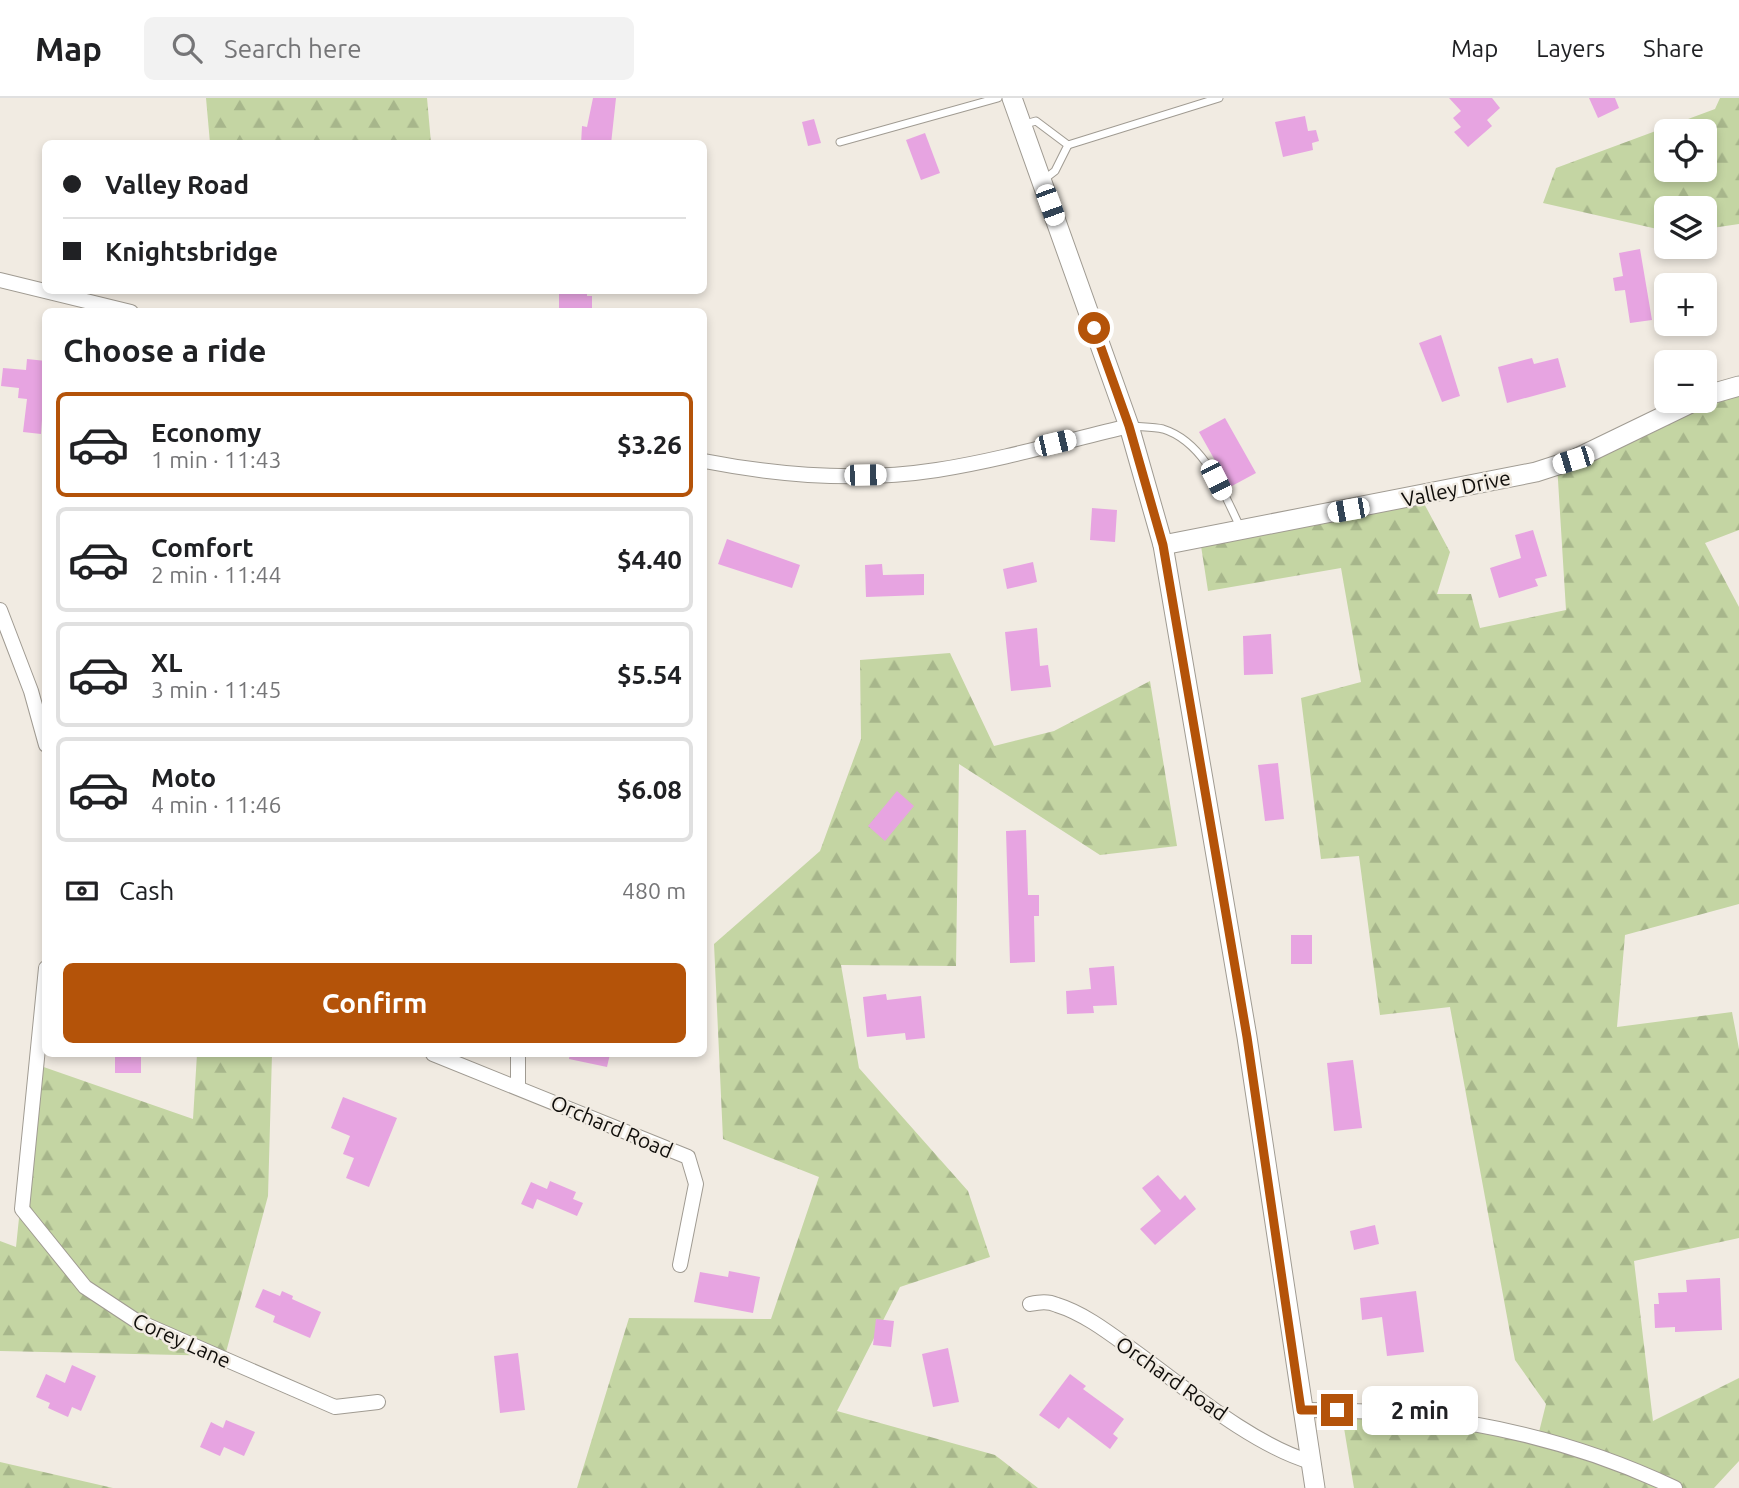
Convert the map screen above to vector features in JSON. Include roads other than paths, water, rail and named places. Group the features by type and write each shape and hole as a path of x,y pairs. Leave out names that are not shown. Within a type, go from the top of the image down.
{"main road":[{"path":"1012,98 1129,426 1163,545 1247,1037 1301,1410 1315,1488"},
{"path":"1717,392 1739,386"},
{"name":"Valley Drive","path":"1163,545 1536,472 1573,460 1670,413"}],"street":[{"path":"0,280 42,290"},
{"path":"57,294 115,308"},
{"path":"707,462 751,471 811,477 892,475 939,470 1129,426"},
{"path":"0,610 31,691 42,731"},
{"name":"Corey Lane","path":"42,1008 22,1209 85,1287 135,1320 335,1407 378,1402"},
{"name":"Orchard Road","path":"441,1057 688,1157 696,1184 680,1265"},
{"path":"518,1057 518,1087"},
{"name":"Orchard Road","path":"1030,1304 1044,1302 1070,1311 1113,1336 1217,1410 1290,1456 1311,1462"},
{"path":"1301,1410 1337,1410 1464,1421 1507,1429 1574,1446 1675,1488"}],"lane":[{"path":"840,142 998,98"},
{"path":"1042,181 1055,172 1068,145 1219,98"},
{"path":"1021,124 1036,121 1068,145"},
{"path":"1129,426 1163,429 1183,439 1201,456 1242,530"}]}
